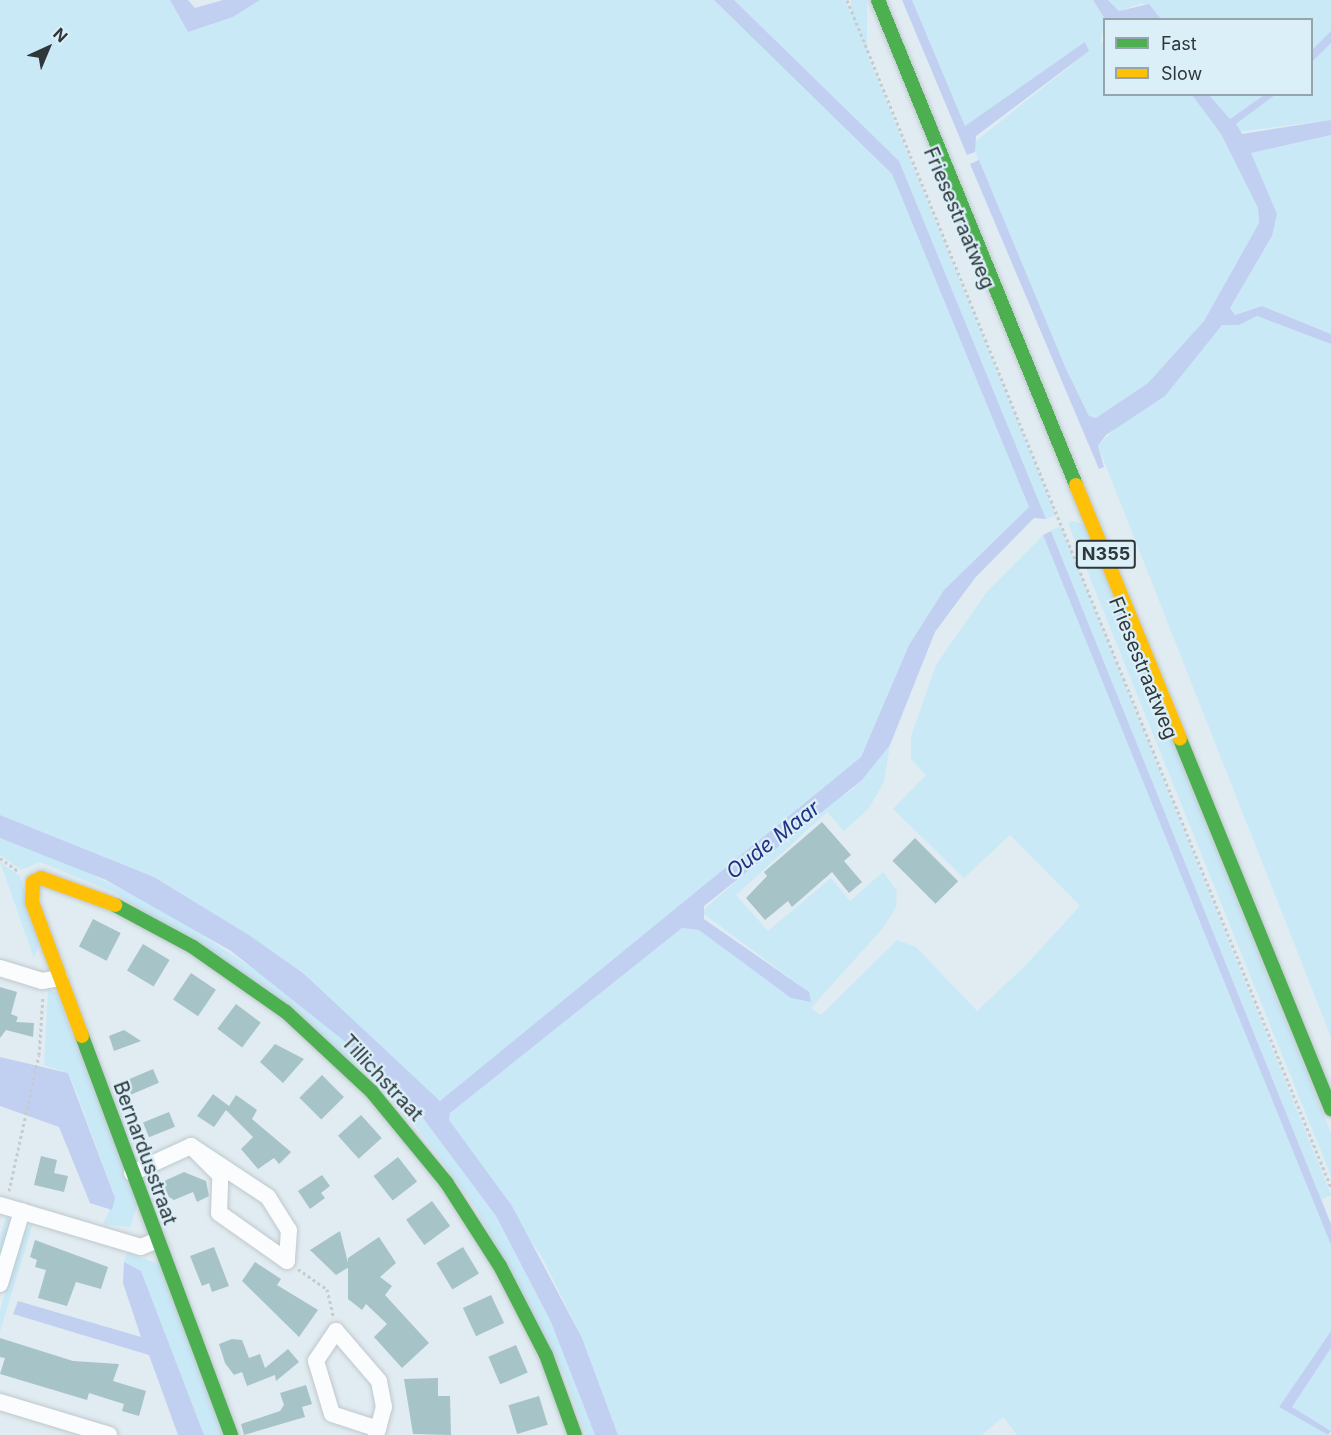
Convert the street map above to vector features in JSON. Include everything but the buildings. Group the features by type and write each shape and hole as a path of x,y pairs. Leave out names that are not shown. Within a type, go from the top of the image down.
{"street":[{"name":"Friesestraatweg","path":"878,0 1331,1109"},
{"name":"Tillichstraat","path":"33,882 50,877 71,884 193,947 286,1012 372,1092 446,1182 500,1266 546,1355 575,1435"},
{"name":"Bernardusstraat","path":"33,882 32,902 156,1241 231,1435"},
{"path":"0,968 42,981 60,978"},
{"path":"132,1173 191,1146"},
{"path":"191,1146 268,1197 289,1230 287,1262"},
{"path":"191,1146 220,1175 219,1213 287,1262"},
{"path":"3,1206 141,1247 156,1241"},
{"path":"0,1284 22,1211"},
{"path":"336,1331 379,1381 384,1407 377,1432 332,1414 316,1361 336,1331"},
{"path":"0,1402 60,1428 109,1435"}],"path":[{"name":"Friesestraatweg","path":"847,0 1331,1186"},
{"path":"3,1206 26,1121 39,1055 42,981"},
{"path":"287,1262 327,1289 336,1331"}],"shaded area":[{"path":"0,0 170,0 188,32 233,17 260,0 714,0 892,174 1029,507 944,590 909,645 861,757 444,1099 434,1101 303,973 252,937 154,877 0,815"},
{"path":"734,0 845,0 1056,515 1046,519 899,161"},
{"path":"851,0 867,0 867,554 851,554"},
{"path":"912,0 1093,0 1104,18 1100,44 1103,42 1103,96 1193,96 1221,134 1258,208 1259,223 1204,321 1148,383 1096,418 1089,416 1066,369 972,144 1089,51 965,126"},
{"path":"1108,0 1331,0 1331,31 1313,49 1313,18 1160,18 1142,3 1119,11"},
{"path":"1331,43 1331,120 1237,132 1236,124 1274,96 1313,96 1313,61"},
{"path":"1210,96 1263,96 1230,119"},
{"path":"1331,135 1331,334 1263,306 1235,315 1230,308 1272,236 1251,153"},
{"path":"1257,316 1331,344 1331,1037 1098,446 1121,422 1167,393 1219,326"},
{"path":"1073,521 1085,525 1331,1133 1331,1176 1068,523"},
{"path":"1061,526 1331,1194 1321,1200 1051,530"},
{"path":"1043,535 1331,1245 1331,1331 1279,1407 1328,1435 1017,1435 1003,1417 982,1435 618,1435 582,1338 542,1257 448,1120 450,1113 682,928 699,930 809,992 701,912 815,813 853,789 890,745 884,782 869,808 844,831 827,812 736,895 768,931 831,878 850,901 883,872 897,891 896,907 883,928 811,1008 821,1015 897,940 916,947 977,1011 1025,966 1080,906 1010,835 964,878 893,809 926,775 911,759 911,736 936,665 986,593"},
{"path":"0,838 70,864 164,910 281,987 372,1063 414,1106 496,1216 551,1322 595,1435 586,1435 565,1376 476,1208 413,1122 360,1067 116,893 40,862 21,870 0,855"},
{"path":"0,862 20,876 39,944 34,958"},
{"path":"48,989 56,992 138,1204 130,1227 103,1224 115,1198 76,1091 68,1073 44,1065"},
{"path":"6,1216 11,1222 0,1267 0,1238"},
{"path":"33,1223 0,1332 0,1310 23,1233"},
{"path":"127,1253 159,1264 224,1435 204,1435 141,1272 124,1262"},
{"path":"1331,1348 1331,1431 1291,1407"}],"water":[{"path":"170,0 188,0 195,8 223,0 260,0 233,17 188,32"},
{"name":"Oude Maar","path":"714,0 734,0 899,161 1046,519 1034,518 975,578 935,632 890,745 862,780 704,906 704,919 809,992 811,1002 791,998 699,930 682,928 450,1113 449,1120 512,1206 582,1338 618,1435 595,1435 551,1322 496,1216 414,1106 372,1063 231,951 106,880 0,838 0,815 154,877 252,937 303,973 440,1101 861,757 909,645 944,590 1029,507 892,174"},
{"path":"902,0 912,0 965,126 1085,42 1089,51 976,136 975,152 967,155"},
{"path":"1093,0 1108,0 1119,11 1149,4 1160,18 1104,18"},
{"path":"1331,31 1331,43 1313,61 1313,49"},
{"path":"1193,96 1210,96 1230,119 1263,96 1274,96 1236,124 1242,134 1331,120 1331,135 1251,153 1277,214 1272,236 1230,308 1235,315 1262,306 1331,334 1331,344 1257,316 1239,325 1222,325 1165,396 1106,435 1098,446 1104,467 1099,469 970,164 979,160 1066,369 1089,416 1096,418 1148,383 1204,321 1259,223 1258,208 1221,134"},
{"path":"1051,531 1331,1224 1331,1245 1043,535"},
{"path":"0,1057 68,1073 115,1198 112,1210 90,1203 59,1127 0,1106"},
{"path":"124,1262 141,1271 204,1435 178,1435 149,1355 13,1314 18,1301 141,1337 123,1283"},
{"path":"1331,1331 1331,1348 1292,1407 1331,1431 1328,1435 1279,1407"}],"traffic: fast":[{"path":"878,0 1076,485"},
{"path":"1180,739 1331,1109"},
{"path":"115,905 193,947 286,1012 372,1092 446,1182 500,1266 546,1355 575,1435"},
{"path":"82,1036 231,1435"}],"traffic: slow":[{"path":"1076,485 1180,739"},
{"path":"82,1036 32,902 33,882 41,878 115,905"}]}
